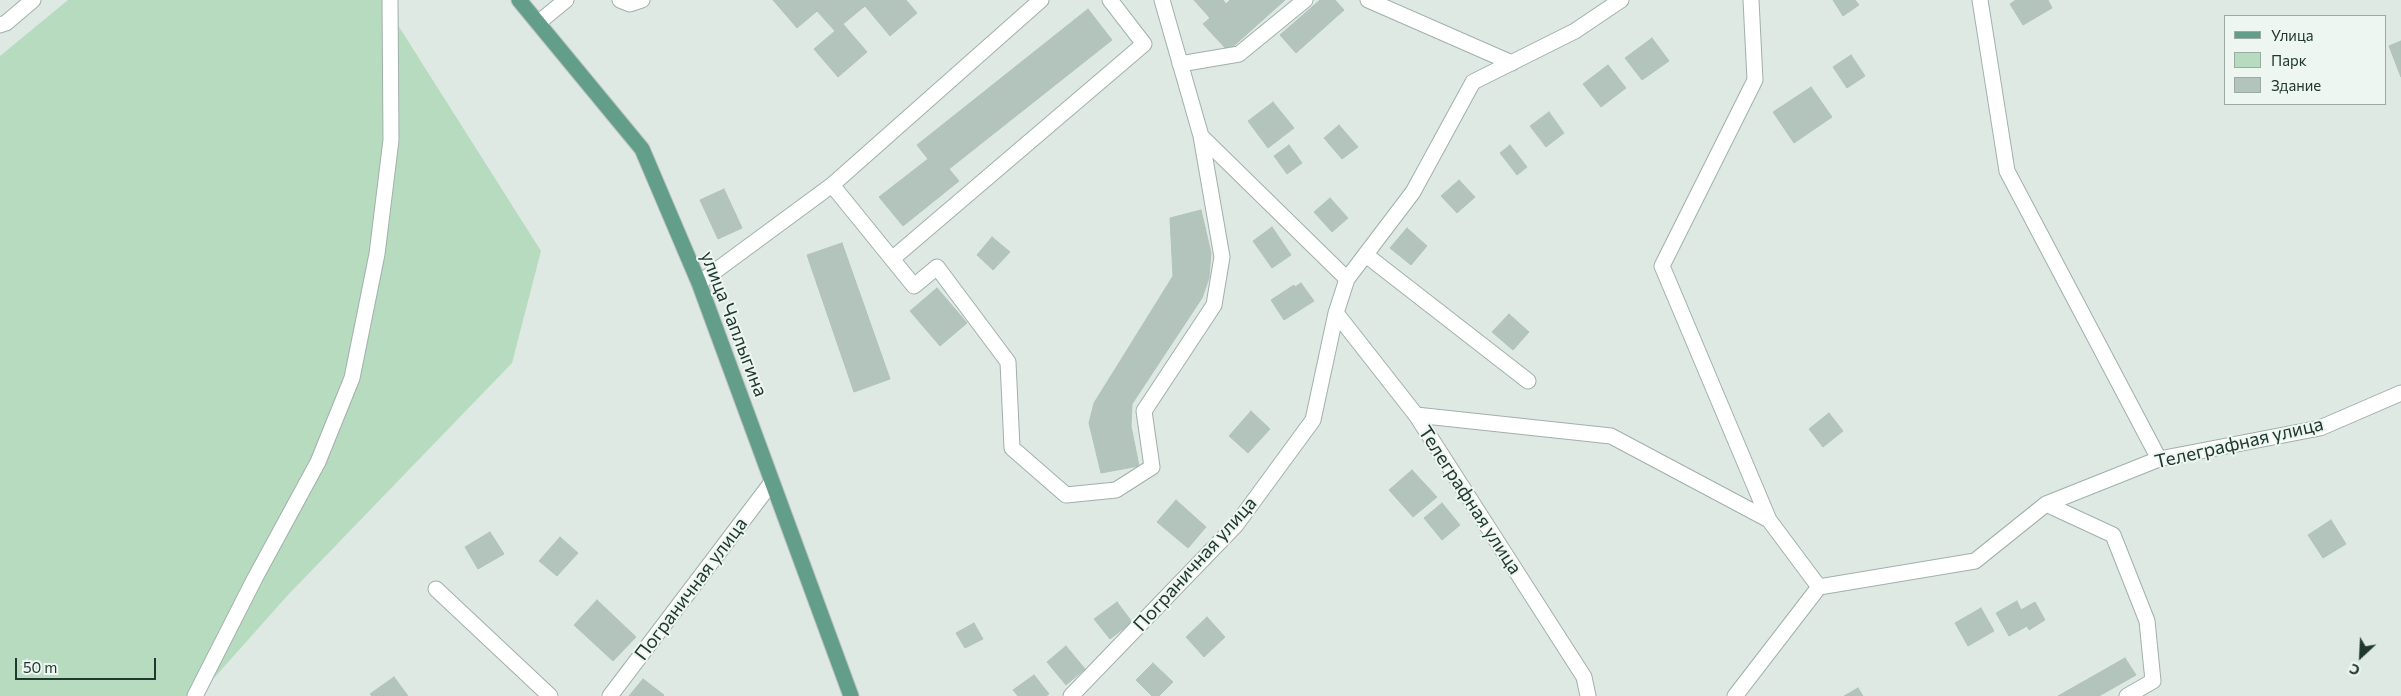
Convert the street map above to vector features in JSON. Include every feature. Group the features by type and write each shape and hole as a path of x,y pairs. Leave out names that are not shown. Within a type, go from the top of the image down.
{"main road":[{"name":"улица Чаплыгина","path":"519,0 642,149 698,284 851,696"}],"street":[{"path":"0,25 6,23 32,0"},
{"path":"195,696 255,578 318,462 352,378 378,254 391,140 390,0"},
{"path":"538,23 566,0"},
{"path":"620,0 630,4 642,0"},
{"path":"698,284 832,185 1041,0"},
{"path":"892,259 1144,44 1110,0"},
{"path":"832,185 914,286 937,267 1008,362 1012,448 1066,495 1116,490 1152,467 1144,411 1214,305 1222,257 1201,136 1162,0"},
{"path":"1180,64 1239,54 1305,0"},
{"path":"1368,0 1512,63"},
{"path":"1735,696 1819,587 1768,520 1662,266 1755,80 1751,0"},
{"path":"1980,0 2007,171 2159,459"},
{"name":"Пограничная улица","path":"1071,696 1236,525 1313,420 1336,313 1347,279 1413,192 1473,82 1575,31 1615,2"},
{"path":"1201,136 1347,279"},
{"path":"1366,254 1528,382"},
{"name":"Телеграфная улица","path":"1336,313 1416,415 1584,677 1588,696"},
{"name":"Телеграфная улица","path":"1819,587 1975,561 2046,504 2159,459 2320,428 2401,393"},
{"path":"1416,415 1611,436 1768,520"},
{"name":"Пограничная улица","path":"610,696 772,482"},
{"path":"2046,504 2113,535 2147,621 2152,681 2127,696"},
{"path":"436,589 550,696"}],"green space":[{"path":"68,0 382,0 541,251 512,363 287,596 198,696 0,696 0,56"}],"building":[{"path":"773,0 906,0 917,13 890,36 865,6 843,24 867,52 838,77 814,49 835,31 817,11 797,28"},
{"path":"1194,0 1223,0 1226,4 1230,0 1285,0 1228,51 1203,24 1210,18"},
{"path":"1320,0 1335,0 1344,10 1296,53 1280,35"},
{"path":"1833,0 1855,0 1859,5 1843,16"},
{"path":"2016,0 2048,0 2052,8 2023,25 2010,4"},
{"path":"1088,9 1112,40 949,169 959,181 903,226 879,197 928,159 917,145"},
{"path":"1652,38 1669,61 1642,80 1625,58"},
{"path":"2401,41 2401,77 2389,46"},
{"path":"1851,55 1865,76 1847,88 1833,67"},
{"path":"1608,65 1626,88 1601,107 1583,84"},
{"path":"1811,87 1832,117 1794,143 1773,112"},
{"path":"1273,102 1294,128 1268,148 1248,121"},
{"path":"1549,112 1564,133 1546,147 1530,126"},
{"path":"1339,125 1358,147 1342,159 1324,138"},
{"path":"1289,145 1302,163 1287,174 1274,156"},
{"path":"1510,145 1527,167 1517,175 1500,153"},
{"path":"1459,180 1475,197 1457,213 1441,196"},
{"path":"724,189 742,228 718,239 700,200"},
{"path":"1330,198 1348,218 1332,232 1314,212"},
{"path":"1201,210 1211,253 1209,278 1202,298 1132,404 1131,426 1139,466 1101,473 1089,423 1094,403 1173,276 1170,218"},
{"path":"1272,227 1291,255 1272,268 1253,241"},
{"path":"1407,228 1427,246 1411,265 1390,248"},
{"path":"992,237 1010,252 993,270 977,255"},
{"path":"842,243 890,379 854,392 807,255"},
{"path":"1301,283 1314,301 1284,320 1271,300 1294,285 1295,287"},
{"path":"937,288 967,323 940,346 910,311"},
{"path":"1509,314 1529,332 1513,350 1492,332"},
{"path":"1251,411 1270,429 1248,453 1229,436"},
{"path":"1829,413 1843,431 1823,447 1809,429"},
{"path":"1412,470 1437,497 1413,517 1389,490"},
{"path":"1176,500 1206,527 1188,548 1157,522"},
{"path":"1442,503 1460,525 1442,540 1424,518"},
{"path":"2331,520 2346,544 2323,558 2308,535"},
{"path":"490,532 504,554 478,569 465,547"},
{"path":"560,537 578,553 557,576 539,561"},
{"path":"597,600 636,637 613,661 574,625"},
{"path":"2017,601 2021,610 2035,602 2045,620 2029,630 2027,626 2009,636 1996,613"},
{"path":"1117,602 1132,622 1110,639 1094,619"},
{"path":"1981,608 1994,631 1968,646 1955,623"},
{"path":"1207,617 1225,637 1204,657 1186,637"},
{"path":"974,623 983,639 965,648 956,633"},
{"path":"1066,646 1085,669 1066,685 1047,662"},
{"path":"2125,658 2136,675 2099,696 2058,696"},
{"path":"1153,663 1173,682 1159,696 1152,696 1136,680"},
{"path":"1034,675 1049,694 1046,696 1018,696 1013,690"},
{"path":"394,677 408,696 372,696 370,694"},
{"path":"643,679 664,695 629,696"},
{"path":"1858,688 1863,696 1844,696"}]}
